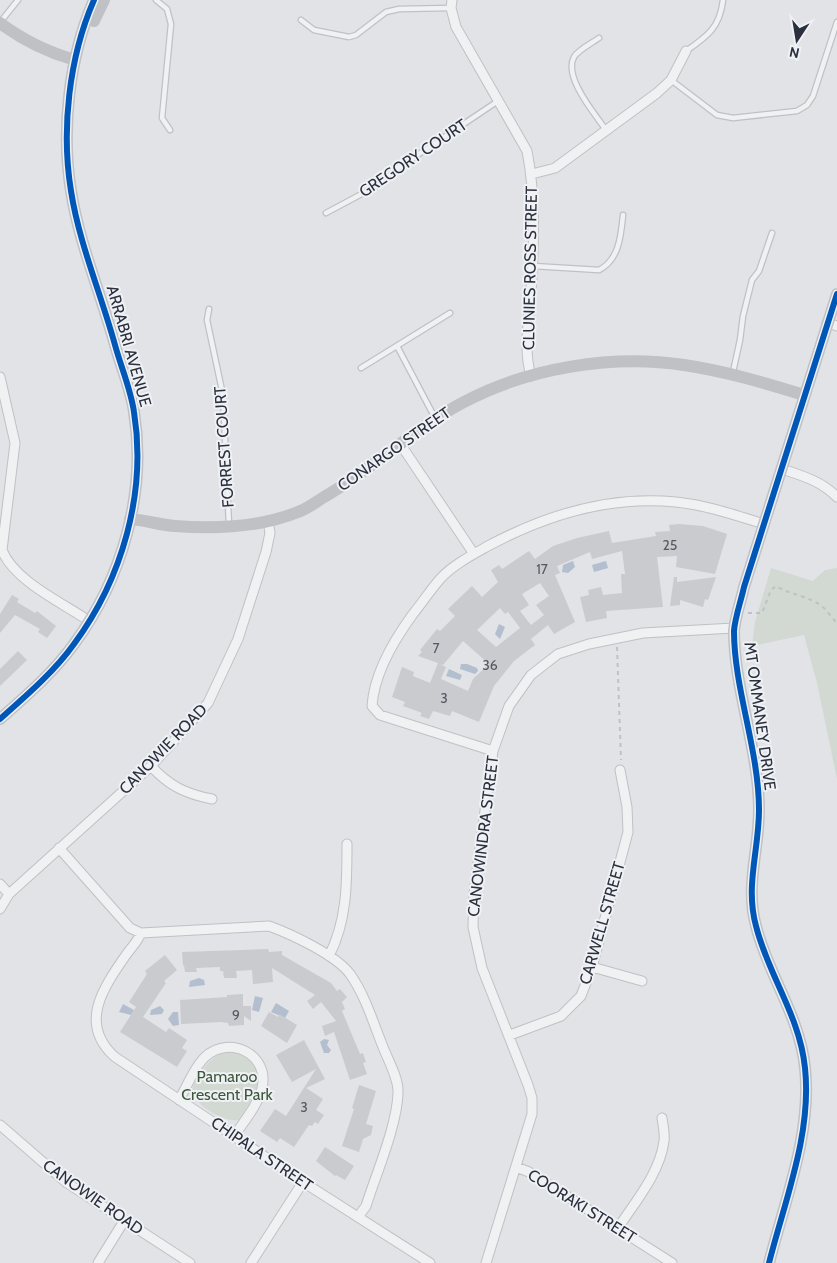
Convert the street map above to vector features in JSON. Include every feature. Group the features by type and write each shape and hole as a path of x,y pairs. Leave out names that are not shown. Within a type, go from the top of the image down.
{"street":[{"name":"ARRABRI AVENUE","path":"0,719 60,661 89,621 108,588 123,549 130,519 137,464 134,412 71,191 67,142 75,60 87,15 94,0"},
{"name":"ARRABRI AVENUE","path":"75,60 104,0"},
{"name":"CLUNIES ROSS STREET","path":"452,4 456,27 527,151 532,174 532,266 528,351 531,376"},
{"path":"0,23 17,36 40,48 75,60"},
{"path":"532,174 555,168 671,80 686,51"},
{"name":"MT OMMANEY DRIVE","path":"769,1263 794,1170 805,1118 805,1068 801,1043 794,1019 762,949 752,912 751,876 759,812 758,788 734,628 744,587 804,395 832,325 837,294"},
{"name":"CONARGO STREET","path":"130,519 174,526 229,526 268,521 298,512 343,486 401,445 435,418 466,400 531,376 571,368 621,362 684,365 733,374 804,395"},
{"path":"0,377 15,443 1,550 9,564 22,577 89,621"},
{"path":"401,445 474,554"},
{"path":"782,469 817,480 837,497"},
{"path":"493,751 380,715 372,706 373,690 406,624 441,577 474,554 534,523 568,511 604,504 641,501 676,502 712,508 764,524"},
{"name":"CANOWIE ROAD","path":"0,909 9,894 151,766 208,703 223,675 238,639 266,552 270,533 268,521"},
{"name":"CANOWINDRA STREET","path":"486,1263 532,1114 532,1098 510,1035 482,968 473,926 474,893 493,751 509,706 531,675 558,654 616,638 643,633 734,628"},
{"path":"151,766 164,780 180,791 212,799"},
{"name":"CARWELL STREET","path":"510,1035 561,1016 581,996 592,967 628,832 627,806 620,770"},
{"path":"329,956 338,937 345,912 347,844"},
{"path":"59,848 130,928 141,933 269,926 329,956 349,972 362,996 392,1068 398,1092 393,1120 366,1206 358,1217"},
{"path":"0,884 9,894"},
{"name":"CHIPALA STREET","path":"141,933 106,984 96,1017 97,1030 103,1046 179,1100 430,1263"},
{"path":"592,967 642,981"},
{"path":"179,1100 204,1057 224,1047 236,1046 248,1052 261,1065 263,1076 262,1089 235,1135"},
{"path":"618,1228 654,1172 662,1156 665,1139 662,1118"},
{"name":"CANOWIE ROAD","path":"0,1125 67,1183 124,1222 190,1263"},
{"name":"COORAKI STREET","path":"516,1167 529,1172 672,1263"},
{"path":"251,1263 303,1182"},
{"path":"98,1263 124,1222"}],"lane":[{"path":"0,23 18,0"},
{"path":"156,0 168,9 172,24 162,118 170,130"},
{"path":"686,51 702,40 716,25 722,14 723,0"},
{"path":"301,20 314,30 349,37 356,35 386,12 452,4"},
{"path":"671,80 718,115 733,118 797,111 807,105 814,96 837,22"},
{"path":"599,38 574,56 571,68 573,79 606,130"},
{"name":"GREGORY COURT","path":"326,213 384,182 395,170 498,100"},
{"path":"532,266 598,270 608,265 614,259 621,238 623,215"},
{"path":"733,374 743,316 752,280 759,272 772,233"},
{"name":"FORREST COURT","path":"209,309 207,320 223,395 229,526"},
{"path":"361,368 450,313"},
{"path":"397,346 435,418"}],"path":[{"path":"748,613 762,613 771,590 776,586 787,593 798,593 806,600 818,603 837,623"},
{"path":"616,638 622,752 620,770"}],"green space":[{"path":"771,568 813,581 825,570 837,568 837,779 817,683 804,635 752,646 755,622"},
{"name":"Pamaroo Crescent Park","path":"234,1050 246,1056 254,1063 258,1071 258,1081 251,1101 238,1120 225,1119 218,1116 200,1103 191,1093 201,1071 212,1059"}],"water":[{"path":"573,561 575,567 568,573 562,572 563,565"},
{"path":"606,561 608,568 594,572 592,565"},
{"path":"499,624 505,627 500,639 495,634"},
{"path":"461,664 477,668 478,671 475,674 460,669"},
{"path":"449,669 462,675 460,680 446,676"},
{"path":"199,978 204,980 205,985 189,987 190,981"},
{"path":"255,996 263,998 259,1012 252,1010"},
{"path":"276,1003 289,1011 285,1018 271,1012"},
{"path":"123,1004 134,1010 131,1015 119,1012"},
{"path":"160,1006 164,1010 162,1014 150,1015 151,1010"},
{"path":"173,1012 178,1012 179,1025 173,1026 168,1019"},
{"path":"324,1039 329,1040 327,1045 331,1050 329,1053 324,1053 320,1042"}],"building":[{"path":"669,525 703,526 727,534 715,574 676,567 677,556 657,557 663,607 606,611 607,618 586,622 580,597 589,595 588,590 601,587 603,595 622,593 621,574 625,574 622,551 592,559 590,552 557,566 560,573 555,575 575,622 554,634 548,625 531,639 535,645 514,661 494,686 479,722 452,711 450,716 433,711 429,719 420,716 422,713 403,706 405,702 392,697 402,667 414,672 413,676 430,683 438,663 418,656 422,652 420,650 437,629 440,631 455,616 448,609 472,586 482,597 498,582 491,570 499,565 502,569 529,551 535,559 553,546 577,538 609,531 612,543 656,536 655,532 670,531","holes":["540,583 549,596 536,605 544,615 531,625 520,611 529,605 522,594","500,608 505,614 508,612 520,628 496,647 477,630","463,641 489,664 473,679 468,691 441,679 446,667 439,664 443,665"]},
{"path":"674,577 677,577 677,582 716,577 708,600 705,599 703,607 680,600 680,605 670,606"},
{"path":"12,595 19,599 17,602 35,613 37,611 56,626 47,638 38,632 40,629 15,615 0,633 0,614"},
{"path":"18,651 27,660 0,686 0,669"},
{"path":"268,949 269,952 282,951 282,955 331,983 337,991 340,989 347,997 342,1002 345,1009 342,1011 360,1054 363,1053 366,1062 363,1063 367,1074 350,1080 334,1032 325,1036 322,1026 336,1021 321,1002 313,1009 307,1001 315,995 272,968 273,982 253,984 252,970 236,971 237,978 224,978 220,967 196,968 197,972 185,972 183,966 182,952"},
{"path":"165,955 177,970 164,981 166,983 143,1017 166,1032 169,1028 187,1040 182,1048 187,1051 177,1067 120,1032 136,1007 129,1002 147,974 145,971"},
{"path":"243,994 243,1006 251,1006 251,1021 244,1016 244,1025 229,1026 228,1023 221,1022 181,1024 180,1000"},
{"path":"269,1012 278,1017 279,1014 297,1025 287,1043 261,1026"},
{"path":"304,1040 325,1079 306,1088 323,1099 316,1110 324,1115 318,1124 315,1122 312,1126 309,1125 294,1147 280,1138 277,1142 260,1131 275,1109 286,1116 316,1069 292,1082 276,1055"},
{"path":"359,1085 376,1091 366,1124 373,1126 371,1135 363,1139 359,1152 342,1146 354,1109 352,1108"},
{"path":"325,1147 354,1166 345,1180 335,1176 316,1161"}],"cycle path":[{"path":"0,719 58,664 91,619 118,563 127,534 133,504 137,473 137,443 133,404 79,230 68,168 67,119 69,94 78,45 94,0"},
{"path":"769,1263 801,1142 805,1117 805,1068 797,1031 761,944 753,911 752,882 759,810 758,787 738,675 734,631 744,587 837,294"}]}
